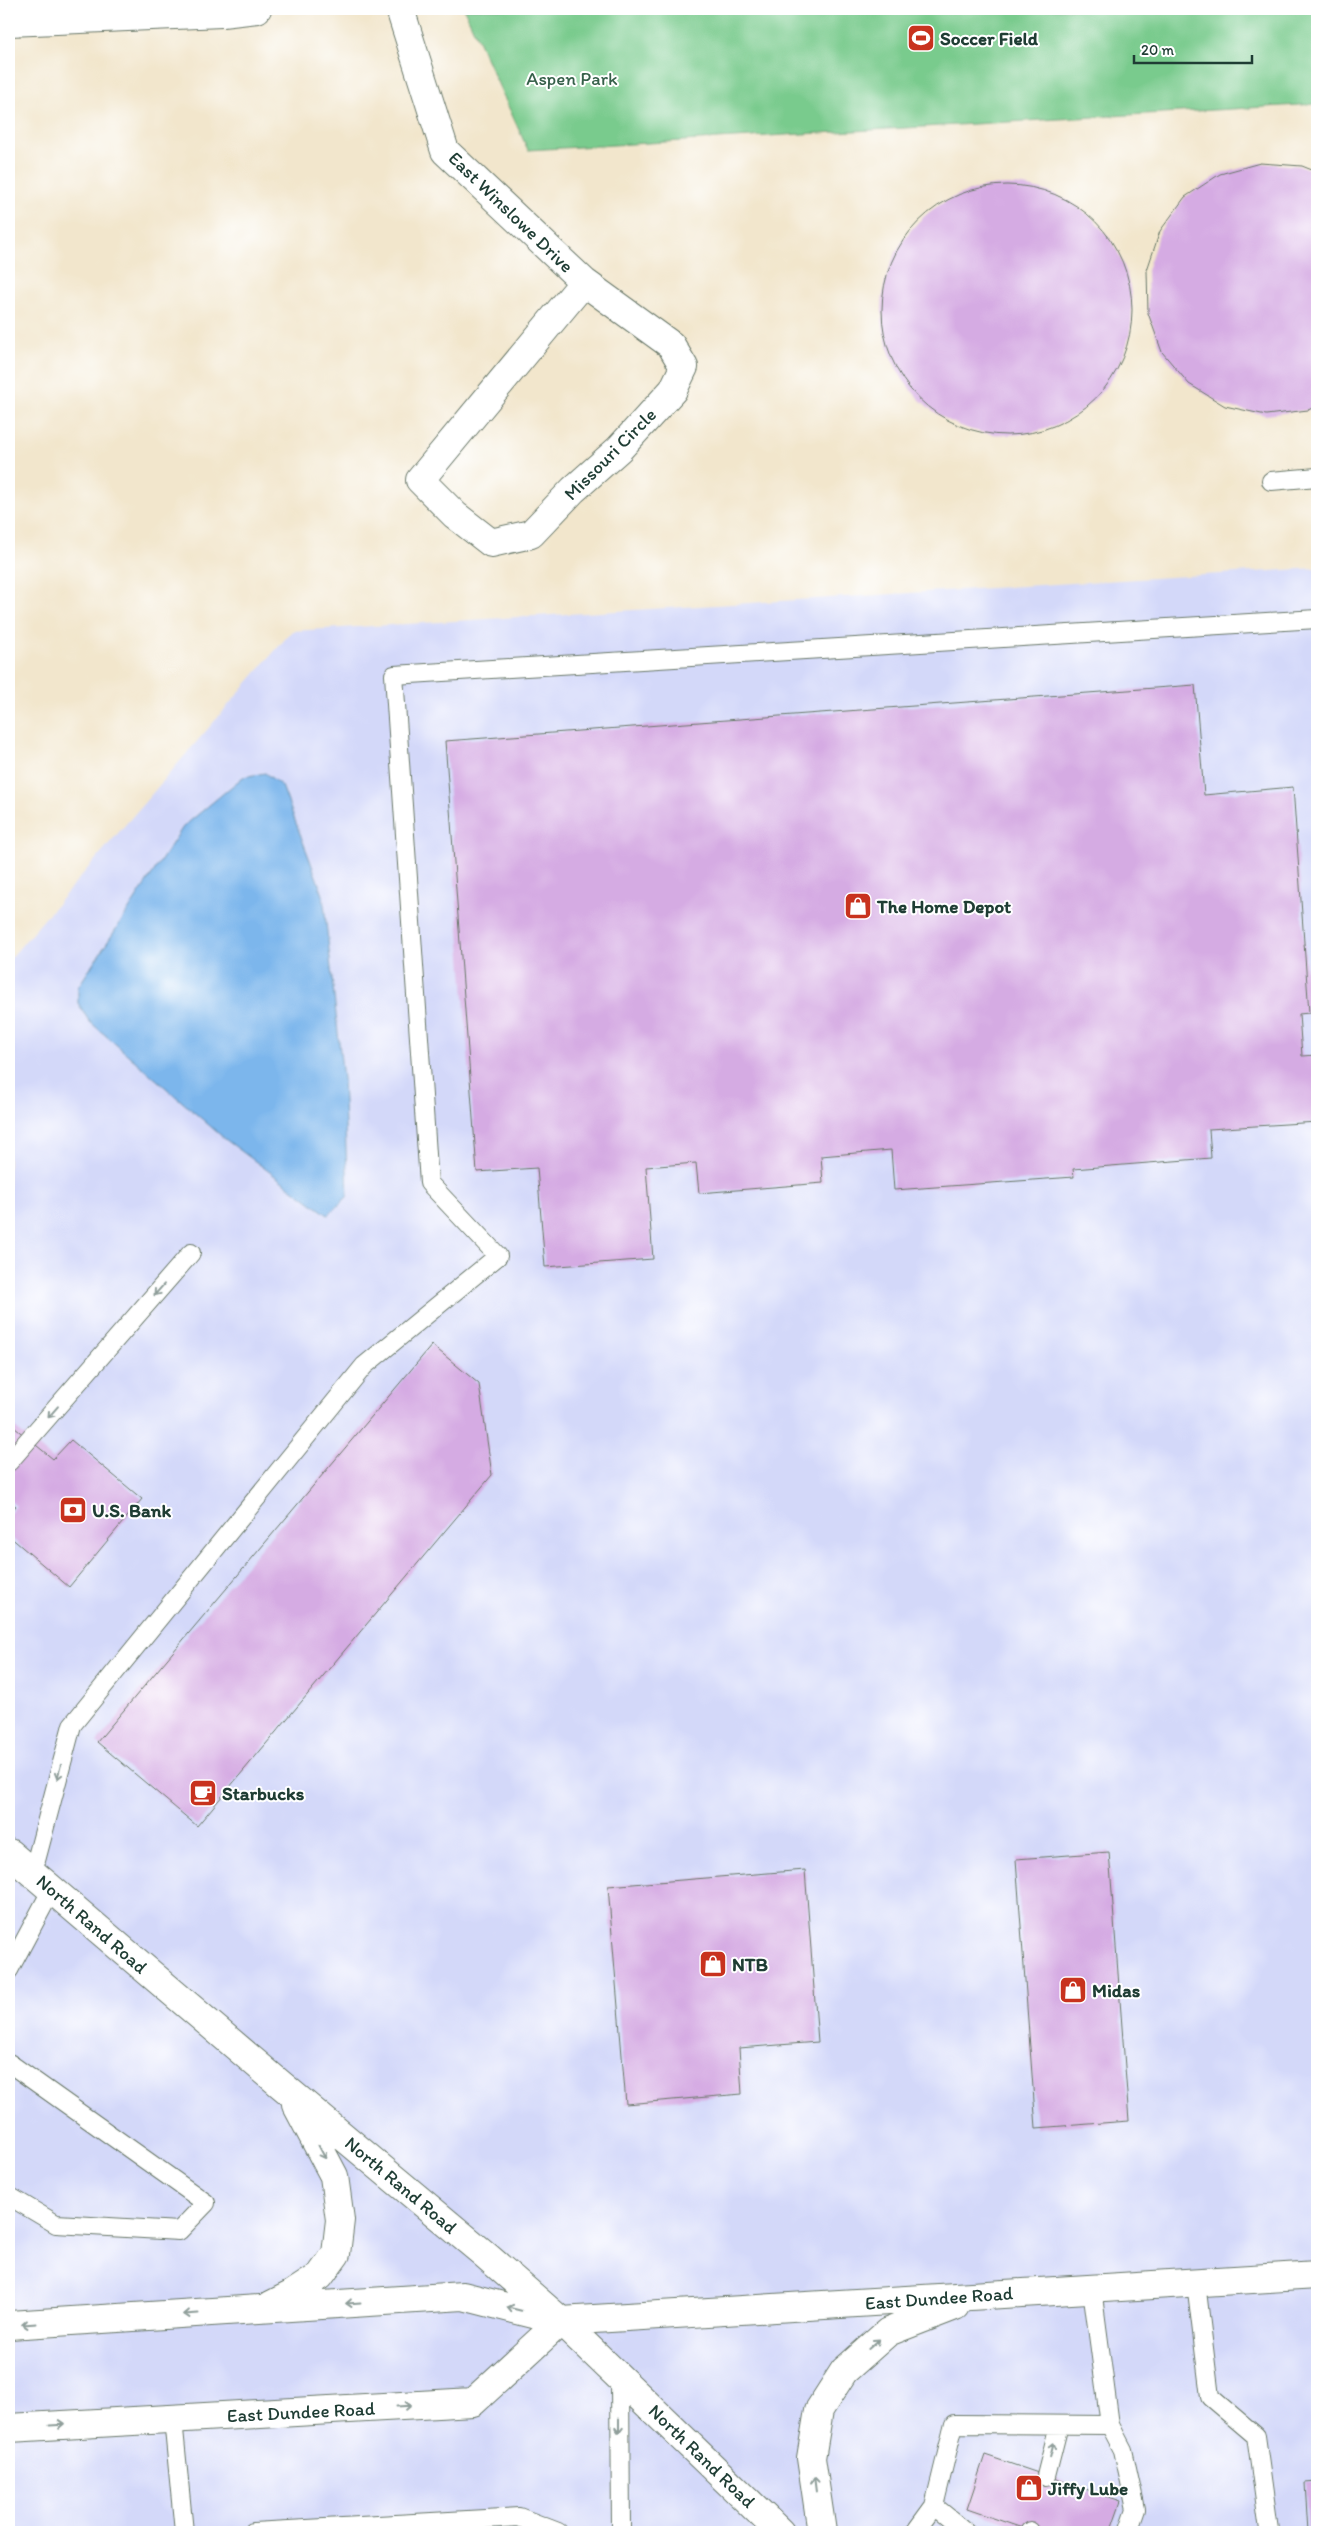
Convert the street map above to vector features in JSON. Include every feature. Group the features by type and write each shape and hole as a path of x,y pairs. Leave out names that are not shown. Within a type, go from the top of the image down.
{"main road":[{"path":"9,22 222,13 257,9"},
{"name":"East Winslowe Drive","path":"400,9 445,151 584,282 420,480"},
{"name":"Missouri Circle","path":"420,480 455,515 491,543 531,534 574,490 619,449 673,390 684,367 671,346 584,282"},
{"name":"North Rand Road","path":"9,1853 561,2321 780,2532"},
{"path":"262,2309 292,2295 320,2276 336,2254 340,2220 334,2176 291,2093"},
{"name":"East Dundee Road","path":"9,2325 463,2296 561,2321 1317,2275"},
{"path":"822,2532 811,2458 819,2410 844,2371 888,2332 987,2296"},
{"name":"East Dundee Road","path":"9,2428 473,2402 561,2321"}],"lane":[{"path":"1271,481 1317,476"},
{"path":"9,1970 42,1882 72,1725 364,1366 498,1256 429,1183 394,675 1317,619"},
{"path":"9,1462 192,1253"},
{"path":"9,2063 206,2203 179,2231 56,2224 9,2196"},
{"path":"1196,2283 1210,2397 1256,2436 1268,2532"},
{"path":"1092,2290 1110,2425 1123,2450 1136,2509 1128,2532"},
{"path":"620,2377 621,2532"},
{"path":"173,2419 184,2532"},
{"path":"915,2532 934,2506 954,2424 1110,2425"},
{"path":"1046,2476 1059,2425"},
{"path":"934,2506 966,2532"},
{"path":"253,2532 307,2531 519,2517 558,2532"}],"shaded area":[{"path":"1317,568 1317,2532 9,2532 9,960 292,631"}],"green space":[{"name":"Aspen Park","path":"464,9 1317,9 1317,104 528,150"}],"water":[{"path":"265,773 282,786 323,895 343,1079 348,1196 328,1215 225,1139 89,1021 78,1003 78,987 183,827 243,777"}],"building":[{"path":"1260,163 1302,166 1317,172 1317,406 1308,410 1266,415 1225,406 1189,384 1162,352 1148,313 1147,270 1160,231 1185,197 1220,174"},
{"path":"995,185 1019,185 1043,190 1066,199 1096,221 1111,240 1123,262 1130,286 1132,310 1130,334 1123,358 1111,380 1096,399 1077,414 1055,426 1019,435 995,435 971,430 948,421 927,407 910,390 896,369 887,346 882,322 882,298 887,274 896,251 910,230 927,213 948,199 971,190"},
{"name":"The Home Depot","path":"1195,685 1204,795 1293,787 1309,1013 1299,1014 1302,1056 1317,1055 1317,1122 1209,1129 1211,1158 1073,1169 1074,1177 894,1190 891,1150 821,1156 823,1183 699,1193 696,1163 646,1167 653,1259 545,1267 537,1168 477,1172 445,741"},
{"path":"432,1345 479,1384 492,1475 197,1826 97,1742"},
{"name":"U.S. Bank","path":"9,1423 53,1459 71,1440 142,1499 69,1587 9,1536 9,1514 16,1506 9,1500"},
{"name":"Midas","path":"1109,1852 1129,2121 1036,2128 1016,1859"},
{"name":"NTB","path":"805,1870 818,2042 739,2048 742,2094 626,2104 608,1886"},
{"name":"Jiffy Lube","path":"985,2455 1121,2501 1110,2532 1034,2532 967,2509"},
{"path":"1317,2482 1317,2532 1308,2532 1305,2483"}],"place":[{"name":"Soccer Field","path":"921,38"},
{"name":"The Home Depot","path":"858,906"},
{"name":"U.S. Bank","path":"73,1510"},
{"name":"Starbucks","path":"203,1793"},
{"name":"NTB","path":"713,1964"},
{"name":"Midas","path":"1073,1990"},
{"name":"Jiffy Lube","path":"1029,2488"}]}
